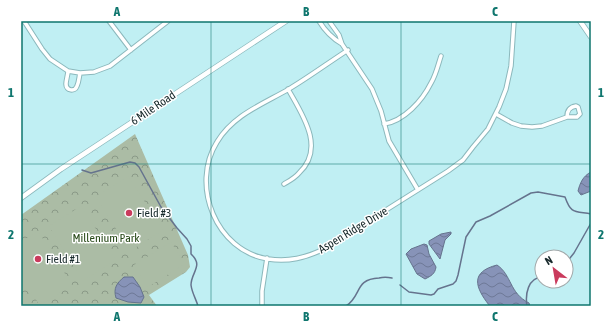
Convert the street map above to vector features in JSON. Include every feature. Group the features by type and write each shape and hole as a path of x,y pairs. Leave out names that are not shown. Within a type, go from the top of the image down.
{"street":[{"path":"24,21 46,55 56,64 68,71 80,73 94,72 116,63 168,21"},
{"path":"109,21 131,50"},
{"name":"6 Mile Road","path":"21,198 74,161 286,21"},
{"path":"319,21 334,40 342,44 348,50 372,89 393,148 418,190"},
{"path":"329,21 339,35 342,44"},
{"name":"Aspen Ridge Drive","path":"348,50 238,119 229,126 214,147 210,156 206,183 208,201 212,212 227,236 254,254 267,258 295,259 308,256 324,249 463,160 488,129 506,89 511,66 514,21"},
{"path":"580,21 591,37"},
{"path":"384,124 390,123 399,118 418,102 431,84 441,56"},
{"path":"68,71 66,84 71,90 74,90 77,87 80,73"},
{"path":"284,184 300,173 309,160 311,146 309,130 288,89"},
{"path":"496,114 512,123 532,127 542,126 567,117"},
{"path":"262,306 262,291 267,258"}],"green space":[{"name":"Millenium Park","path":"135,134 188,255 190,267 186,272 149,295 157,306 21,306 21,215"},
{"name":"Field #3","path":"128,176 163,230 130,251 96,197"},
{"path":"81,206 116,260 83,281 49,226"},
{"name":"Field #1","path":"38,231 72,285 40,306 21,276 21,242"},
{"path":"171,242 185,264 148,287 134,265"}],"water":[{"path":"591,172 591,191 581,195 578,191 581,183"},
{"path":"451,232 445,240 440,259 429,244 429,241 441,234"},
{"path":"424,244 427,245 429,254 436,267 435,271 425,279 417,274 406,254 411,249"},
{"path":"497,265 506,274 514,289 522,299 529,303 530,306 489,305 478,286 479,276 488,268"},
{"path":"124,277 133,277 140,287 144,297 141,303 128,302 116,298 116,286"}],"waterway":[{"path":"82,170 91,173 130,162 135,163 139,167 161,207 191,246 191,254 195,258 197,266 191,285 198,306"},
{"path":"400,285 409,292 431,295 438,289 453,284 458,275 466,237 476,222 490,216 531,193 538,192 565,197 569,206 574,211 591,214"},
{"path":"574,253 591,223"},
{"path":"346,306 351,302 366,281 382,277 392,278"},
{"path":"527,306 528,287 534,280"}],"place":[{"name":"Field #3","path":"129,213"},
{"name":"Field #1","path":"38,259"}]}
